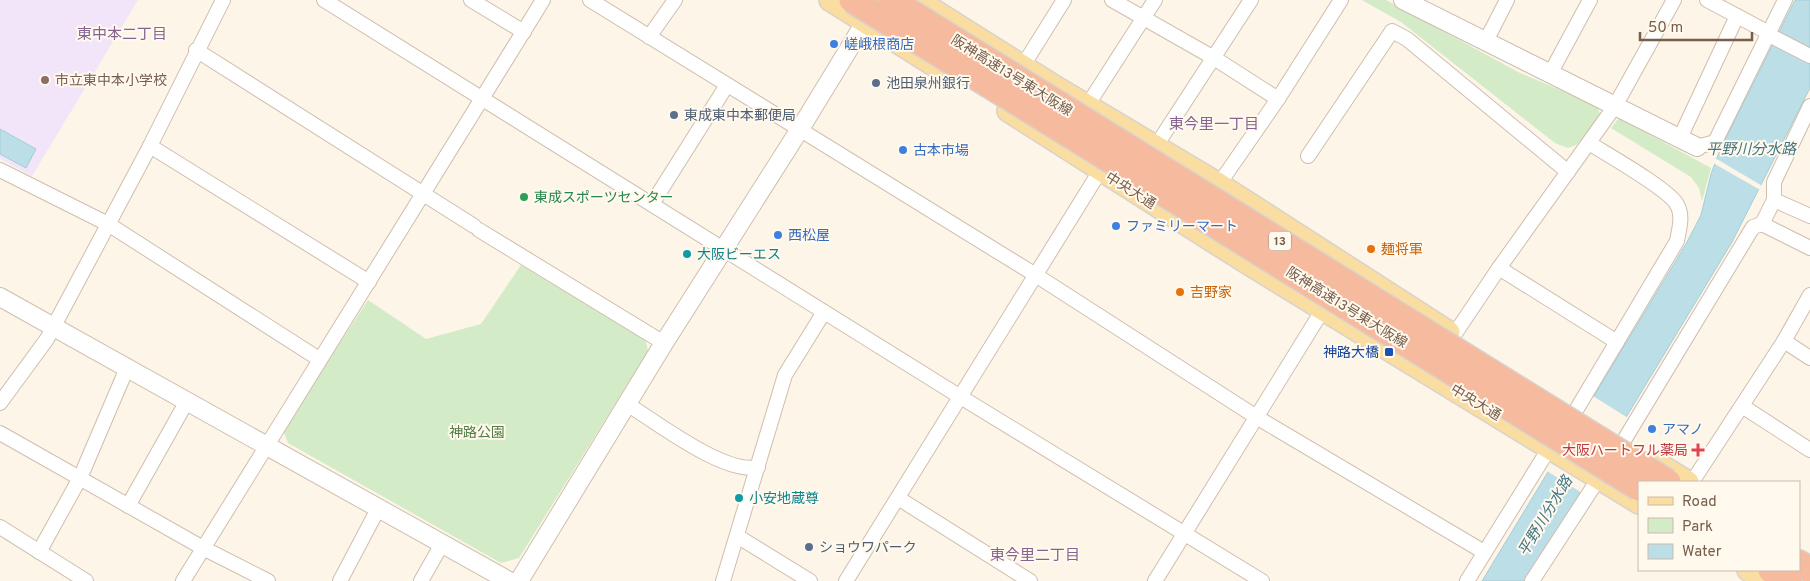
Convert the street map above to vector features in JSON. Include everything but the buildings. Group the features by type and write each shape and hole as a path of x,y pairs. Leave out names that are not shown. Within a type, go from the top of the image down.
{"highway":[{"name":"阪神高速13号東大阪線","path":"852,0 1638,487"},
{"name":"阪神高速13号東大阪線","path":"891,0 1666,481"},
{"path":"1773,571 1789,581"}],"main road":[{"name":"中央大通","path":"830,0 998,104 1100,170 1638,501"},
{"path":"918,0 1087,106 1219,184 1349,269 1686,481"},
{"path":"1750,571 1766,581"}],"street":[{"path":"0,403 53,327 150,146 196,50 223,0"},
{"path":"324,0 959,396 1186,532 1262,581"},
{"path":"471,0 524,32"},
{"path":"183,581 544,0"},
{"path":"590,0 1034,274 1258,418 1484,552"},
{"path":"649,37 674,0"},
{"path":"520,581 664,343 725,249 879,0"},
{"path":"998,104 1064,0"},
{"path":"1112,0 1214,58 1278,99"},
{"path":"1087,106 1155,0"},
{"path":"1156,146 1251,0"},
{"path":"1219,184 1278,99 1342,0"},
{"path":"1403,0 1421,5 1550,74 1679,140 1697,147 1715,142 1771,35 1785,0"},
{"path":"1486,41 1506,0"},
{"path":"1550,74 1590,0"},
{"path":"1454,335 1499,268 1615,106 1674,0"},
{"path":"1707,0 1810,56"},
{"path":"1679,140 1737,16"},
{"path":"1308,156 1392,31 1408,39 1568,172"},
{"path":"196,50 477,228 664,343"},
{"path":"652,204 727,86"},
{"path":"1619,440 1753,227 1762,224 1774,200 1774,182 1810,106"},
{"path":"1578,414 1617,342 1677,241 1681,218 1676,203 1659,189 1589,143"},
{"path":"150,146 369,282"},
{"path":"0,170 108,224 320,359"},
{"path":"846,581 1100,170"},
{"path":"1774,200 1810,216"},
{"path":"1762,224 1810,248"},
{"path":"1499,268 1617,342"},
{"path":"1155,581 1349,269"},
{"path":"1693,481 1784,341 1810,295"},
{"path":"0,297 15,303 53,327 509,581"},
{"path":"723,581 785,375 824,312"},
{"path":"1784,341 1810,358"},
{"path":"39,552 80,478 127,368"},
{"path":"128,506 187,401"},
{"path":"627,404 707,454 748,469 758,467"},
{"path":"1742,406 1810,450"},
{"path":"0,433 202,548 268,581"},
{"path":"1467,581 1484,552 1554,450"},
{"path":"1533,581 1596,476"},
{"path":"898,498 1030,581"},
{"path":"340,581 378,508"},
{"path":"0,527 86,581"},
{"path":"737,536 810,581"},
{"path":"421,581 442,544"}],"shaded area":[{"name":"市立東中本小学校","path":"0,0 138,0 32,176 0,159"}],"green space":[{"path":"1362,0 1386,0 1518,72 1597,106 1600,114 1586,135 1576,145 1568,148 1555,143 1401,22"},
{"path":"1619,118 1711,168 1702,201 1699,188 1691,177 1611,128"},
{"name":"神路公園","path":"521,265 645,338 648,351 519,558 501,563 288,443 283,430 368,300 426,339 481,324"}],"water":[{"name":"平野川分水路","path":"1795,0 1810,0 1810,88 1732,242 1527,581 1482,581 1686,244 1701,215 1711,174 1720,150"},
{"path":"0,129 36,149 26,168 0,154"}],"pier":[{"path":"1715,158 1764,187 1762,191 1713,163"},
{"path":"1593,396 1628,418 1582,493 1547,471"}],"place":[{"name":"嵯峨根商店","path":"834,44"},
{"name":"市立東中本小学校","path":"45,80"},
{"name":"池田泉州銀行","path":"876,83"},
{"name":"東成東中本郵便局","path":"674,115"},
{"name":"古本市場","path":"903,150"},
{"name":"東成スポーツセンター","path":"524,197"},
{"name":"ファミリーマート","path":"1116,226"},
{"name":"西松屋","path":"778,235"},
{"name":"麺将軍","path":"1371,249"},
{"name":"大阪ビーエス","path":"687,254"},
{"name":"吉野家","path":"1180,292"},
{"name":"神路大橋","path":"1389,352"},
{"name":"アマノ","path":"1652,429"},
{"name":"大阪ハートフル薬局","path":"1698,450"},
{"name":"小安地蔵尊","path":"739,498"},
{"name":"ショウワパーク","path":"809,547"}],"district":[{"name":"東中本二丁目","path":"122,34"},
{"name":"東今里一丁目","path":"1214,124"},
{"name":"東今里二丁目","path":"1035,555"}]}
